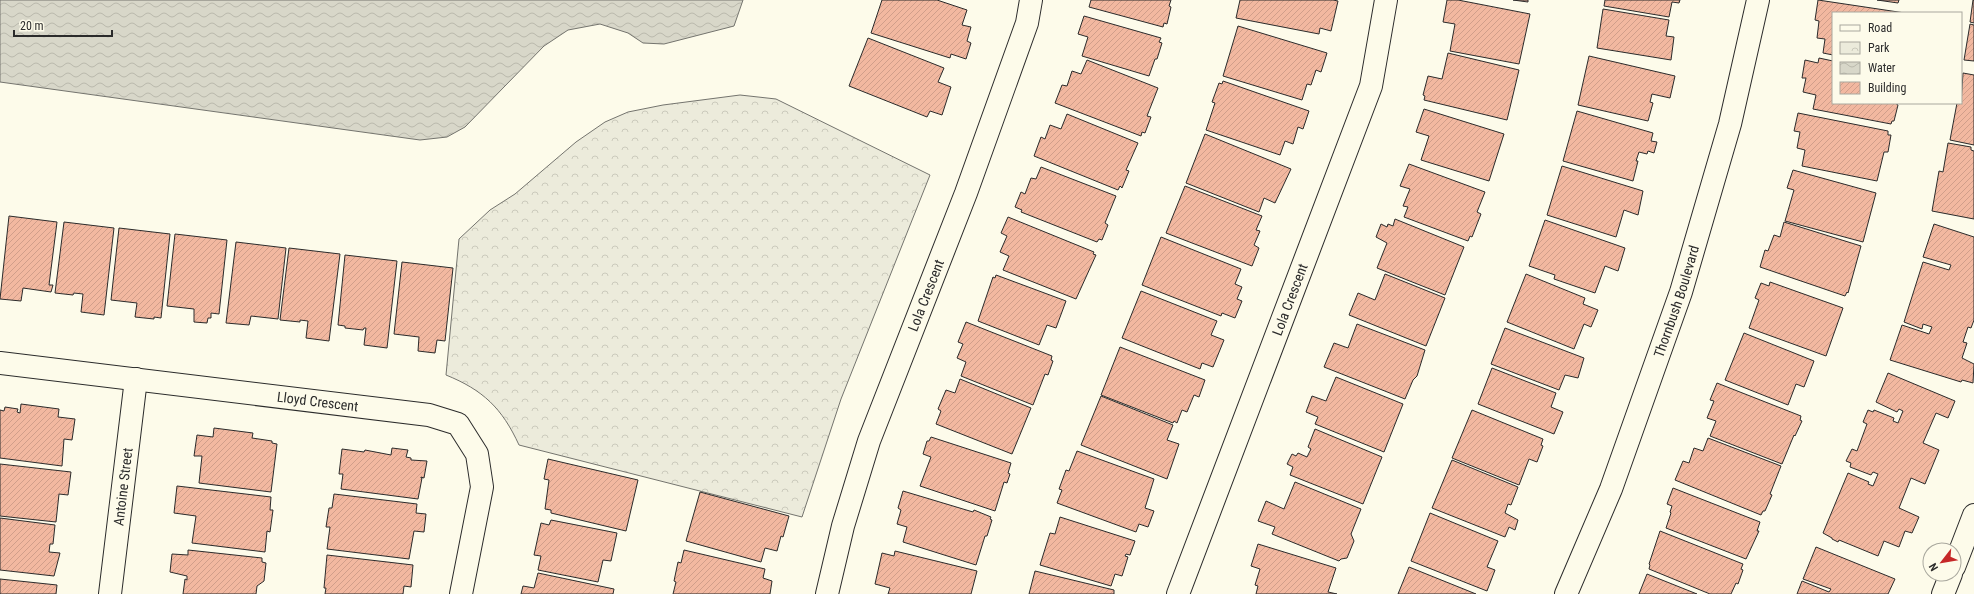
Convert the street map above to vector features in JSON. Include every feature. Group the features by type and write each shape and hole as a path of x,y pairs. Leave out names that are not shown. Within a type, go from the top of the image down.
{"street":[{"name":"Lola Crescent","path":"827,594 843,526 869,441 966,193 1027,23 1031,0"},
{"name":"Lola Crescent","path":"1178,594 1371,86 1386,0"},
{"name":"Thornbush Boulevard","path":"1566,594 1611,489 1681,292 1730,124 1758,0"},
{"name":"Lloyd Crescent","path":"0,363 430,415 458,424 477,454 482,488 461,594"},
{"name":"Antoine Street","path":"110,594 136,379"},
{"path":"1962,546 1974,515"},
{"path":"1943,594 1948,582"}],"green space":[{"path":"740,95 776,99 930,175 841,399 802,517 519,445 506,421 490,402 471,387 446,375 459,239 490,210 515,194 576,142 605,122 628,112 663,105"}],"water":[{"path":"0,0 743,0 734,26 664,44 643,43 628,33 600,24 568,30 544,46 465,127 447,137 420,140 0,82"}],"building":[{"path":"882,0 937,0 967,10 962,25 971,27 967,41 971,43 966,59 951,54 950,58 871,33"},
{"path":"1091,0 1171,0 1169,6 1171,7 1167,24 1164,23 1163,27 1089,7"},
{"path":"1240,0 1338,1 1331,31 1320,28 1319,34 1236,18"},
{"path":"1447,0 1458,0 1530,14 1519,64 1450,51 1455,24 1443,22"},
{"path":"1513,0 1528,0 1528,2"},
{"path":"1605,0 1680,0 1679,3 1672,2 1669,17 1604,6"},
{"path":"1818,0 1898,12 1832,12 1832,55 1823,53 1825,39 1817,38 1819,21 1815,20"},
{"path":"1877,0 1899,0 1898,3"},
{"path":"1974,0 1974,23 1970,22"},
{"path":"1603,9 1669,20 1666,36 1674,37 1671,60 1597,48"},
{"path":"1084,16 1161,38 1159,42 1162,43 1157,59 1155,59 1149,76 1082,56 1088,37 1078,34"},
{"path":"1970,24 1974,25 1974,61 1964,60"},
{"path":"1238,26 1327,53 1321,72 1316,70 1311,85 1307,84 1302,100 1223,76"},
{"path":"868,38 944,68 938,82 951,87 942,115 930,111 927,117 849,86"},
{"path":"1448,53 1519,70 1507,120 1424,100 1425,96 1423,95 1428,76 1442,79"},
{"path":"1589,56 1675,76 1670,98 1652,94 1650,102 1653,103 1648,121 1578,105"},
{"path":"1819,58 1832,61 1832,104 1896,104 1898,105 1894,121 1892,121 1891,124 1813,109 1816,95 1803,92 1806,78 1802,78 1805,60 1818,63"},
{"path":"1087,60 1158,88 1147,116 1151,117 1145,133 1142,132 1141,136 1055,103 1062,85 1067,86 1072,71 1081,74"},
{"path":"1963,73 1974,75 1974,145 1950,140 1957,104 1962,104"},
{"path":"1223,81 1309,111 1303,129 1298,127 1293,144 1285,141 1280,155 1206,130 1215,103 1212,102 1219,83 1222,84"},
{"path":"1424,109 1504,134 1489,181 1421,160 1429,136 1416,132"},
{"path":"1577,111 1653,133 1651,141 1657,142 1654,153 1648,151 1647,154 1639,152 1633,181 1563,161"},
{"path":"1798,113 1888,131 1888,135 1891,135 1888,152 1884,152 1877,181 1802,166 1805,150 1797,148 1800,132 1794,131"},
{"path":"1067,114 1138,143 1126,170 1129,171 1122,188 1120,186 1118,190 1034,156 1041,137 1045,139 1050,125 1061,129"},
{"path":"1205,134 1291,169 1275,203 1264,198 1259,212 1186,183"},
{"path":"1948,143 1971,147 1971,150 1974,151 1974,219 1932,211 1939,171 1943,172"},
{"path":"1409,164 1485,192 1477,212 1481,214 1472,237 1470,236 1468,241 1404,217 1408,207 1403,206 1410,189 1400,186"},
{"path":"1562,166 1643,191 1638,215 1624,210 1616,237 1547,215"},
{"path":"1041,167 1116,196 1105,223 1108,225 1102,240 1099,239 1097,242 1021,212 1022,210 1015,207 1021,192 1025,194 1031,178 1036,179"},
{"path":"1793,170 1876,193 1863,242 1785,221 1794,190 1787,188"},
{"path":"1185,186 1262,216 1256,230 1260,231 1254,245 1259,248 1252,266 1166,233"},
{"path":"9,216 57,222 49,285 53,285 51,292 23,288 21,301 0,299"},
{"path":"1008,217 1094,252 1093,254 1096,255 1076,299 1003,270 1009,256 1000,252 1007,236 1001,233"},
{"path":"1395,219 1464,247 1445,295 1377,268 1387,243 1376,237 1381,224 1387,227 1388,224 1393,226"},
{"path":"1545,220 1625,248 1618,271 1605,266 1595,293 1554,279 1555,275 1529,266"},
{"path":"64,222 114,228 104,315 81,312 83,294 74,293 73,295 55,293"},
{"path":"1784,222 1861,246 1848,293 1847,292 1845,296 1760,267 1765,250 1768,251 1774,235 1780,237"},
{"path":"1934,224 1974,237 1974,320 1971,328 1968,327 1963,342 1967,343 1962,358 1974,364 1973,383 1962,380 1961,382 1890,360 1902,325 1929,334 1932,327 1923,324 1922,329 1904,322 1923,262 1949,270 1951,265 1923,257"},
{"path":"119,228 170,234 161,318 154,317 154,319 135,317 137,303 111,300"},
{"path":"175,234 227,240 219,314 211,313 211,318 208,318 207,323 194,322 194,309 167,306"},
{"path":"1161,237 1241,269 1235,284 1242,287 1237,299 1242,301 1235,318 1222,313 1221,316 1142,285"},
{"path":"236,242 286,248 278,319 251,316 249,325 226,323"},
{"path":"289,248 340,254 329,341 306,338 308,321 300,320 300,322 280,320"},
{"path":"345,255 397,261 387,348 364,345 366,328 363,330 345,328 345,326 338,325"},
{"path":"402,262 453,268 445,341 437,340 435,353 418,351 419,337 394,334"},
{"path":"1385,274 1445,298 1426,346 1349,315 1358,293 1375,300"},
{"path":"1526,274 1585,298 1583,304 1598,310 1591,327 1584,324 1574,349 1507,322"},
{"path":"996,275 1066,301 1056,328 1047,325 1039,345 978,321 993,277 995,278"},
{"path":"1770,282 1843,308 1826,356 1749,328 1759,300 1755,298 1761,283 1769,286"},
{"path":"1141,291 1217,321 1211,335 1224,340 1213,367 1202,363 1200,369 1122,338"},
{"path":"966,322 1052,356 1051,360 1053,361 1048,375 1045,374 1033,405 961,376 966,362 957,358 963,344 958,342"},
{"path":"1357,324 1425,350 1417,376 1413,380 1405,399 1324,367 1334,343 1348,348"},
{"path":"1505,328 1584,358 1578,378 1565,375 1559,390 1491,364"},
{"path":"1744,333 1814,361 1804,387 1796,384 1788,405 1725,380"},
{"path":"1120,347 1205,380 1199,397 1194,395 1187,412 1182,410 1177,423 1174,421 1173,423 1101,395"},
{"path":"1492,368 1556,393 1551,407 1563,412 1554,434 1478,404"},
{"path":"1888,373 1955,401 1948,418 1936,413 1923,443 1939,450 1925,484 1911,478 1899,508 1919,517 1912,533 1905,531 1899,547 1884,541 1878,556 1839,540 1838,542 1823,533 1848,473 1869,482 1868,484 1873,486 1878,474 1873,472 1871,475 1850,467 1851,463 1846,461 1852,449 1857,451 1867,424 1863,422 1868,410 1873,412 1874,410 1894,418 1893,421 1898,423 1903,411 1899,409 1897,412 1876,402"},
{"path":"1336,377 1403,404 1384,452 1315,424 1318,417 1306,412 1312,396 1326,401"},
{"path":"960,379 1031,408 1012,454 936,424 941,411 938,409 946,390 955,393"},
{"path":"1717,383 1801,416 1800,420 1802,421 1795,436 1794,435 1782,464 1710,436 1716,421 1707,418 1714,401 1710,400"},
{"path":"1101,396 1173,425 1167,440 1179,444 1167,479 1081,445"},
{"path":"21,404 59,409 58,417 75,419 72,440 64,439 62,466 0,458 0,410 4,411 5,407 18,409 17,412 20,413"},
{"path":"1472,410 1543,439 1541,445 1543,446 1537,462 1529,459 1519,485 1452,458"},
{"path":"214,428 253,433 252,438 272,441 272,443 277,444 271,492 199,483 202,456 194,456 197,435 213,437"},
{"path":"1315,429 1382,457 1363,504 1290,475 1293,467 1287,464 1292,454 1296,456 1298,453 1307,457 1311,449 1308,447"},
{"path":"931,437 1011,463 1007,483 1004,482 995,511 920,486 931,457 923,454 927,441 929,441"},
{"path":"1708,438 1781,466 1770,494 1772,495 1765,511 1763,511 1761,515 1675,480 1683,461 1689,463 1694,448 1703,451"},
{"path":"392,448 408,450 406,457 411,458 411,460 427,461 424,478 421,477 418,499 341,489 343,474 339,474 342,449 364,452 365,450 391,455"},
{"path":"1077,451 1154,479 1145,508 1154,511 1148,527 1139,524 1136,532 1057,503 1062,490 1059,489 1066,470 1069,471"},
{"path":"548,459 638,480 626,531 551,513 551,510 545,509 549,480 544,479"},
{"path":"1452,460 1518,487 1511,505 1508,504 1505,513 1518,520 1515,530 1509,527 1505,537 1432,508"},
{"path":"0,464 71,472 68,495 59,494 56,522 0,516"},
{"path":"1295,482 1361,509 1351,534 1354,541 1347,558 1339,561 1272,534 1275,527 1258,521 1266,501 1284,509"},
{"path":"177,486 271,497 270,510 273,510 270,532 267,531 265,552 192,543 196,516 174,513"},
{"path":"1673,488 1760,522 1757,531 1759,531 1746,559 1666,528 1672,506 1667,504"},
{"path":"903,491 973,512 974,510 991,517 990,519 992,520 987,536 985,536 976,565 903,542 907,527 897,524 901,510 898,508"},
{"path":"700,492 789,516 777,551 765,548 761,562 686,541"},
{"path":"334,494 417,504 416,513 426,514 424,532 414,531 409,559 327,549 330,527 326,527 329,508 332,508"},
{"path":"1430,513 1498,541 1487,567 1495,570 1487,591 1411,561"},
{"path":"1060,517 1135,541 1130,555 1126,554 1125,556 1128,557 1122,576 1115,574 1111,586 1040,565 1050,533 1055,534"},
{"path":"0,518 55,525 53,544 50,544 49,552 60,553 54,576 0,570"},
{"path":"551,520 617,533 611,561 603,560 598,582 538,570 541,556 534,555 541,523 549,525"},
{"path":"1660,531 1743,564 1741,569 1743,570 1738,584 1736,583 1731,594 1710,594 1649,569 1649,564"},
{"path":"1258,544 1336,568 1328,592 1337,594 1256,594 1258,586 1255,585 1260,569 1251,566"},
{"path":"1816,547 1895,579 1888,594 1797,594 1802,581 1829,592 1831,589 1803,579"},
{"path":"188,550 262,558 262,562 266,563 264,581 257,586 256,594 183,594 185,579 187,580 187,576 170,572 172,554 188,555"},
{"path":"684,550 765,569 763,578 772,581 770,594 673,594 678,562 681,563"},
{"path":"895,551 977,571 971,594 888,594 890,588 875,584 882,553 894,556"},
{"path":"327,555 413,565 411,587 404,586 403,594 325,594 326,588 324,588"},
{"path":"1409,567 1476,594 1398,594"},
{"path":"1035,571 1114,590 1114,594 1029,594"},
{"path":"538,573 614,589 613,594 521,594 523,586 534,588"},
{"path":"1647,574 1697,594 1639,594"},
{"path":"0,579 57,585 56,594 0,594"}]}
